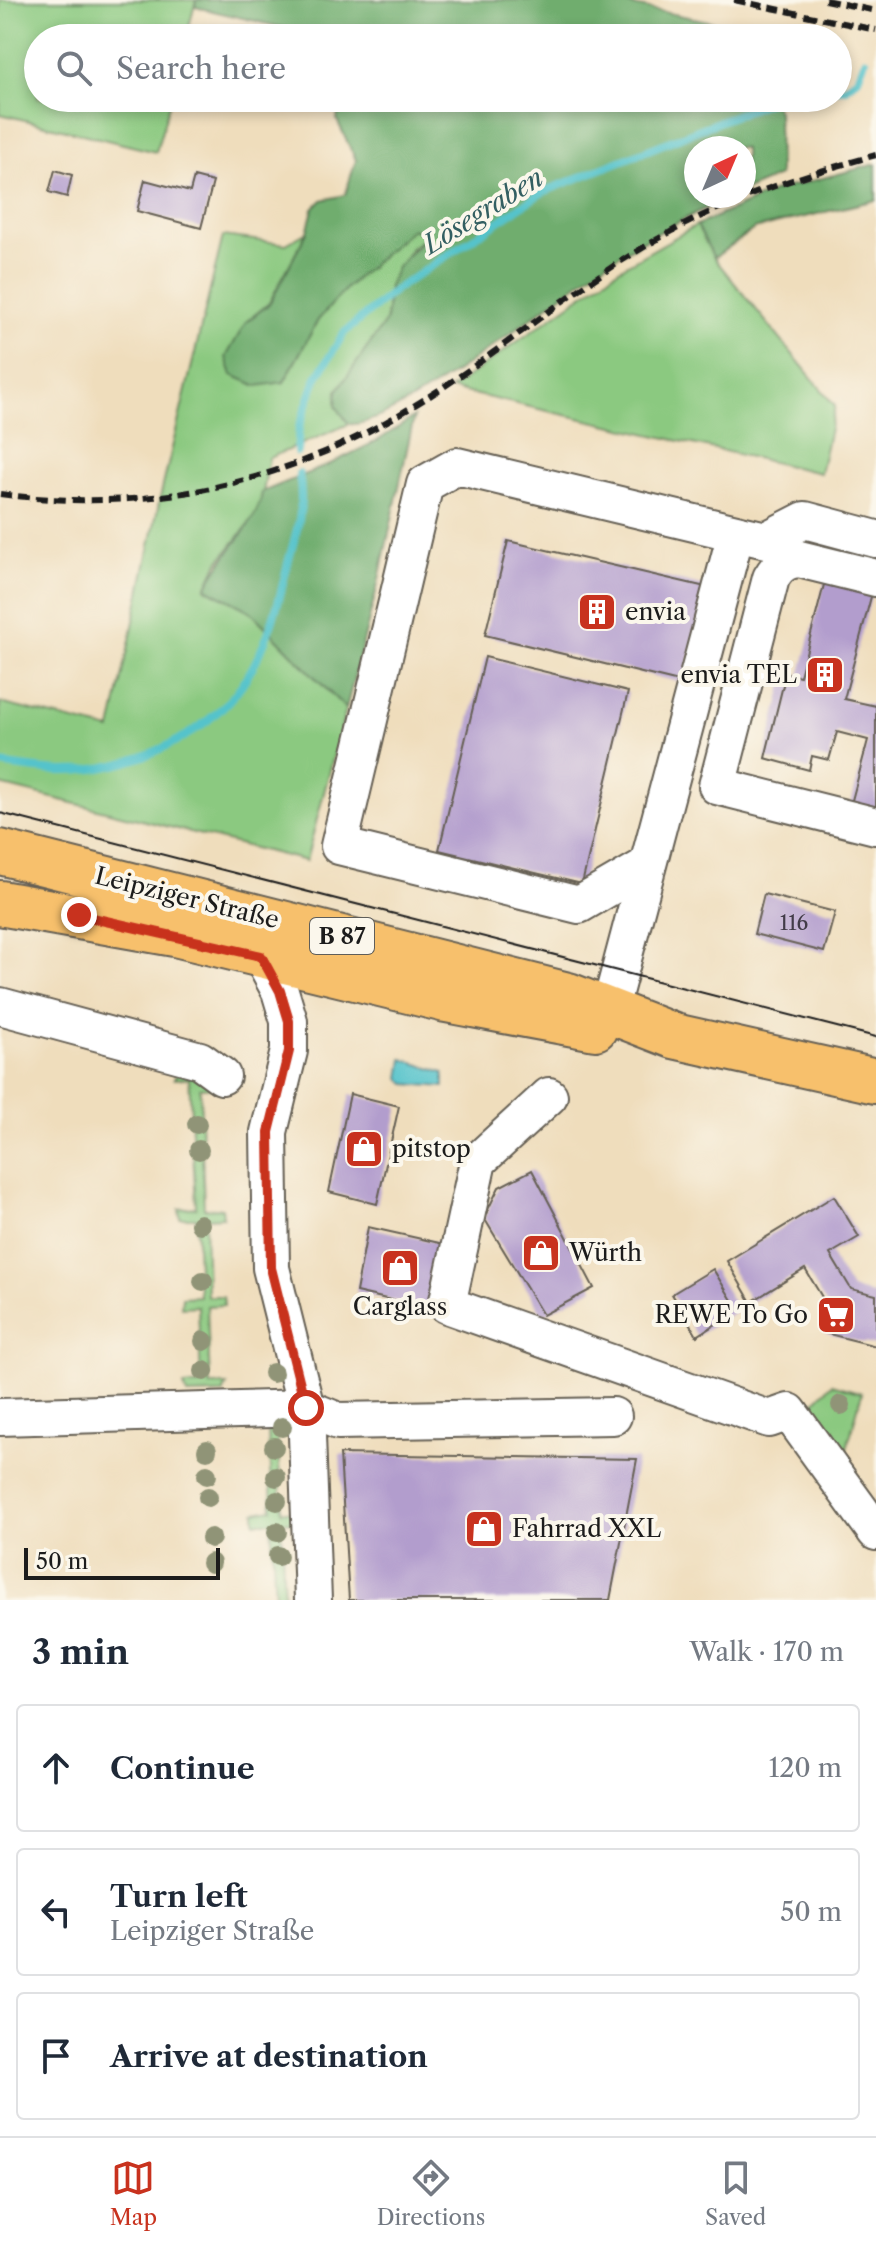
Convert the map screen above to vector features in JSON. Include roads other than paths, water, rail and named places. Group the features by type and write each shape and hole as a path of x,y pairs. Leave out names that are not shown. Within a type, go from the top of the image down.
{"main road":[{"name":"Leipziger Straße","path":"0,852 341,935 610,1008 650,1028"},
{"name":"Leipziger Straße","path":"0,903 120,923 584,1028 650,1028 876,1081"}],"lane":[{"path":"646,866 579,905 339,846 425,484 457,466 766,540 805,520 876,539"},
{"path":"610,1008 736,533"},
{"path":"876,578 799,559 788,560 778,567 771,578 717,786 876,826"},
{"path":"261,956 280,991 289,1021 289,1051 269,1132 271,1268 306,1408 313,1600"},
{"path":"0,1006 200,1060 222,1076"},
{"path":"549,1096 478,1161 447,1305 769,1419 789,1412 876,1532"},
{"path":"0,1417 306,1408 338,1421 613,1416"}],"water":[{"path":"403,1059 444,1073 444,1087 406,1084 400,1078"}],"waterway":[{"name":"Lösegraben","path":"852,83 858,78 865,60"},
{"name":"Lösegraben","path":"297,452 299,427 316,379 344,333 395,290 543,192 743,112"},
{"name":"Lösegraben","path":"0,764 61,771 112,766 186,736 227,703 251,671 274,617 298,525 301,501 299,474"}],"tram line":[{"path":"0,813 876,1037"}],"railway":[{"path":"734,0 848,24"},
{"path":"825,0 876,11"},
{"path":"852,25 876,30"},
{"path":"0,494 119,500 176,494 231,483 285,467 338,446 390,420 470,369 609,269 692,221 769,188 876,155"}],"place":[{"name":"envia","path":"597,612"},
{"name":"envia TEL","path":"825,675"},
{"name":"pitstop","path":"364,1149"},
{"name":"Würth","path":"541,1253"},
{"name":"Carglass","path":"400,1268"},
{"name":"REWE To Go","path":"836,1315"},
{"name":"Fahrrad XXL","path":"484,1529"}]}
